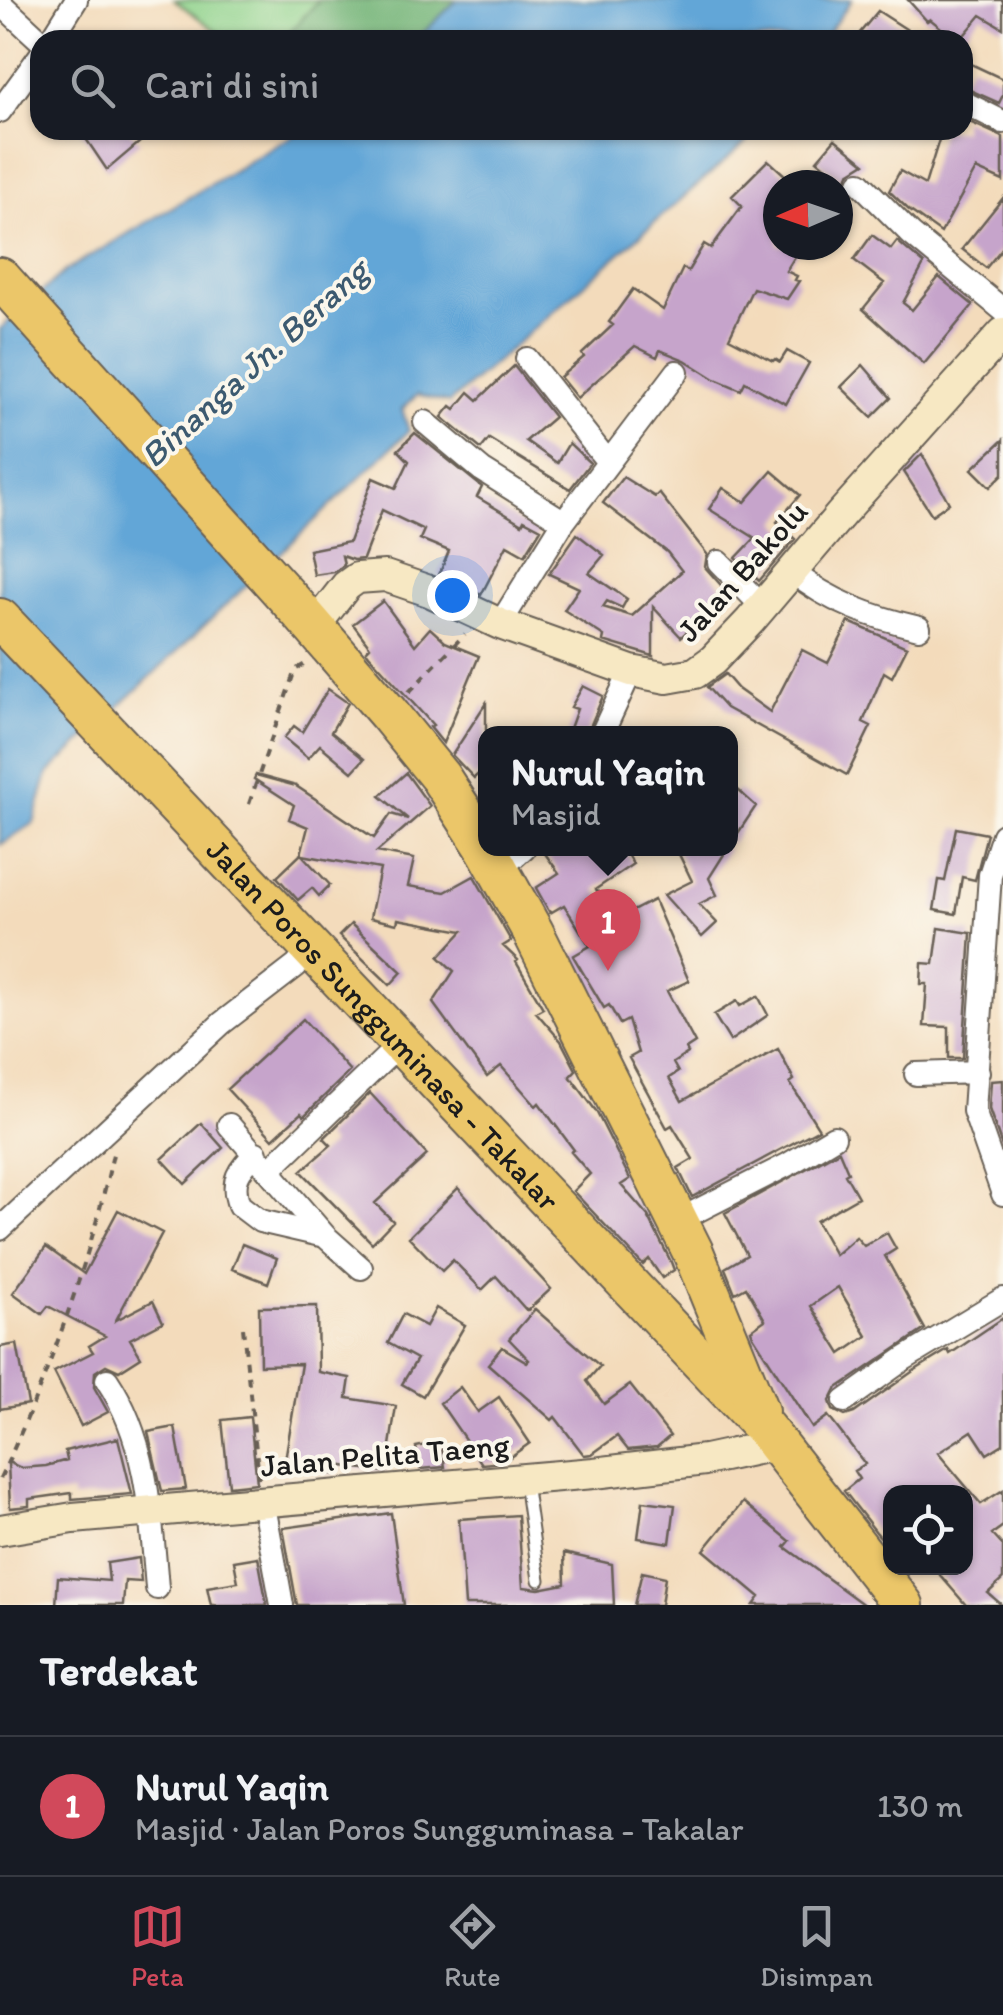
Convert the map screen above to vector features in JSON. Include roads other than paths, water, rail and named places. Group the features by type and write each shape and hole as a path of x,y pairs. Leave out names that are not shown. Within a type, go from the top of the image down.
{"highway":[{"name":"Jalan Poros Sungguminasa - Takalar","path":"3,282 315,629 478,827"},
{"name":"Jalan Poros Sungguminasa - Takalar","path":"0,619 770,1437 893,1601"},
{"name":"Jalan Poros Sungguminasa - Takalar","path":"500,856 713,1295 770,1437"},
{"path":"669,1328 713,1295"}],"main road":[{"name":"Jalan Bakolu","path":"315,629 346,586 369,576 401,580 627,679 695,673 713,660 762,606 801,578 1003,333"},
{"name":"Jalan Pelita Taeng","path":"0,1530 32,1522 705,1460 770,1437"}],"street":[{"path":"57,30 76,0"},
{"path":"0,3 30,31"},
{"path":"0,111 30,70"},
{"path":"973,107 1003,122"},
{"path":"860,183 911,234 1003,310"},
{"path":"527,359 608,462"},
{"path":"500,624 562,524 676,372"},
{"path":"425,422 471,462 562,524"},
{"path":"719,562 762,606"},
{"path":"801,578 860,612 918,628"},
{"path":"606,726 627,679"},
{"path":"1003,835 990,875 987,1063 976,1122 1003,1194"},
{"path":"0,1229 222,1023 296,966 311,949"},
{"path":"325,1236 260,1221 239,1204 234,1183 238,1171 263,1161 400,1044"},
{"path":"916,1074 987,1063"},
{"path":"229,1124 325,1236 361,1268"},
{"path":"678,1222 790,1164 834,1136"},
{"path":"845,1402 904,1359 1003,1299"},
{"path":"107,1380 129,1417 150,1512 157,1588"},
{"path":"263,1500 282,1605"}],"lane":[{"path":"524,1478 539,1580"}],"water":[{"path":"457,0 852,0 830,30 426,30"},
{"name":"Binanga Jn. Berang","path":"285,140 749,140 449,403 417,395 402,409 409,431 48,774 34,823 0,845 0,329 65,271"}],"place":[{"name":"Nurul Yaqin","path":"608,971"}]}
